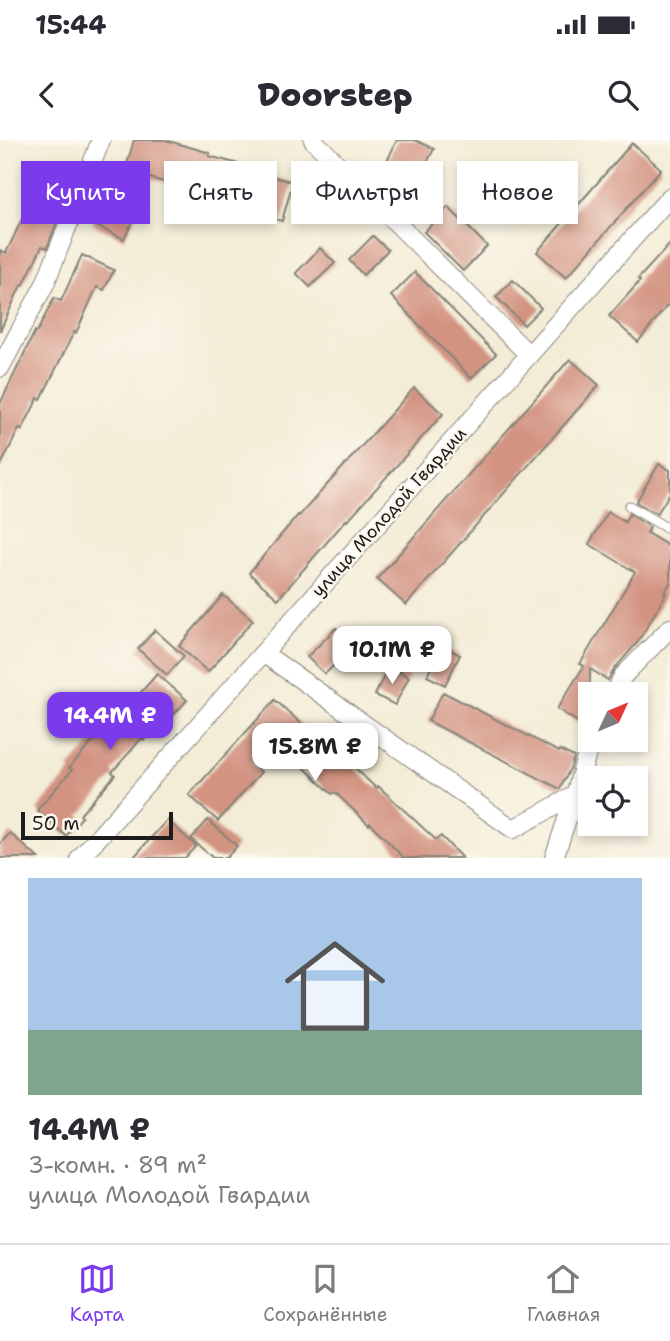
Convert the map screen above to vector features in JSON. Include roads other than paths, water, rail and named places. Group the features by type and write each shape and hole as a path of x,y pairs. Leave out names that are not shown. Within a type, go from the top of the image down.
{"street":[{"path":"0,368 45,285 102,140"},
{"path":"313,140 529,355"},
{"name":"улица Молодой Гвардии","path":"80,858 670,197"},
{"path":"620,682 670,628"},
{"path":"263,653 513,829 575,795"},
{"path":"554,858 588,752"}],"lane":[{"path":"629,506 670,530"}]}
